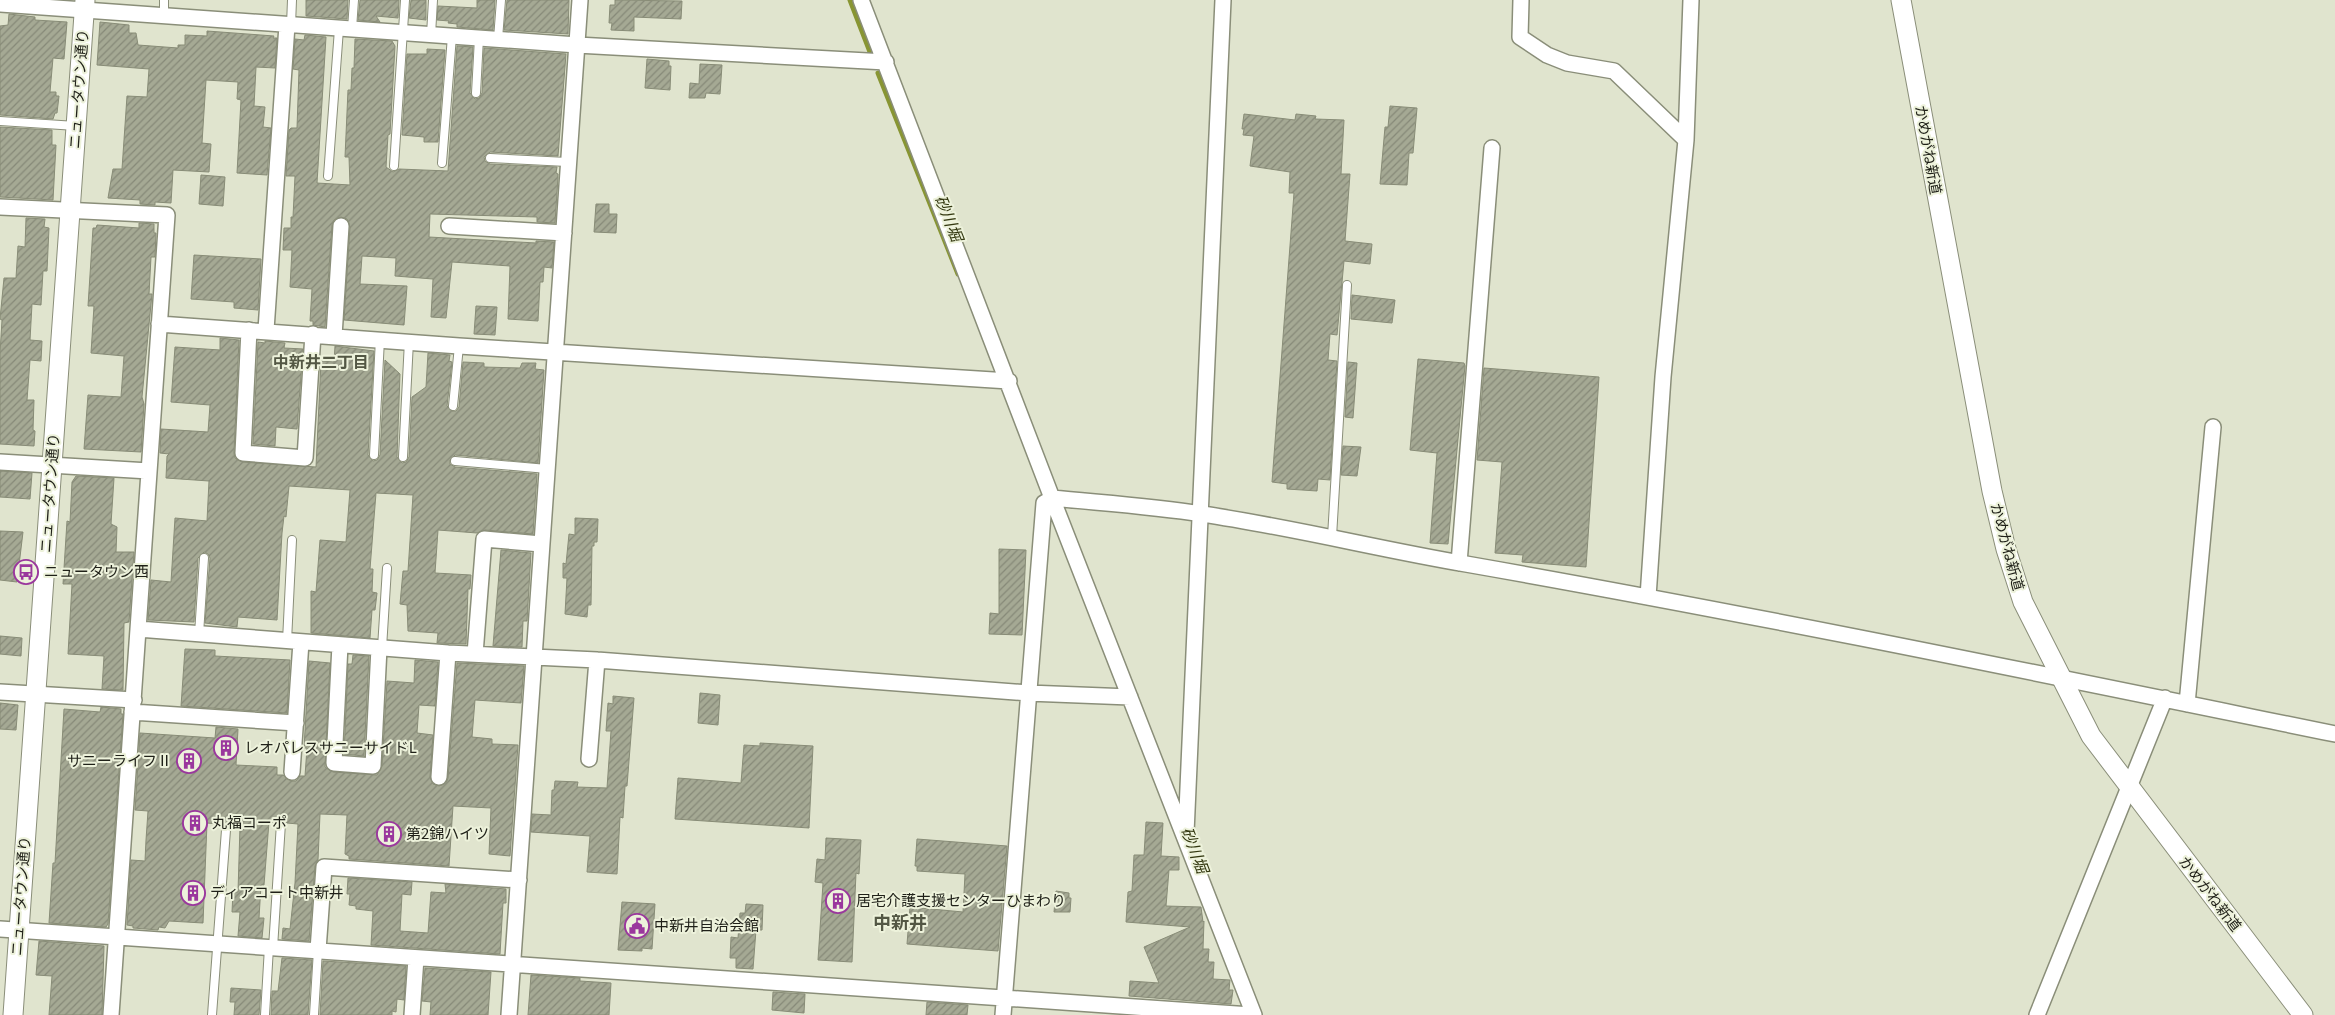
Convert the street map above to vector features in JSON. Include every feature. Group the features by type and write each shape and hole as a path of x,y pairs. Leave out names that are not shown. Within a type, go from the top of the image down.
{"street":[{"path":"509,1015 556,351 567,162 580,0"},
{"path":"0,929 1253,1015 1052,498 1009,381 862,0"},
{"path":"1186,840 1224,0"},
{"path":"1520,0 1520,37 1547,55 1567,63 1614,71 1686,140"},
{"path":"1648,598 1663,377 1686,140 1691,0"},
{"name":"かめがね新道","path":"1901,0 1992,492 2006,549 2023,602 2090,736 2303,1015"},
{"path":"0,4 85,5 164,16 345,29 577,45 886,62"},
{"name":"ニュータウン通り","path":"13,1015 85,5"},
{"path":"266,330 289,25"},
{"path":"1459,563 1492,148"},
{"path":"0,207 167,215 111,1015"},
{"path":"334,336 341,226"},
{"path":"449,226 564,233"},
{"path":"160,324 266,330 459,346 1009,381"},
{"path":"249,330 243,453 305,458 313,334"},
{"path":"2187,704 2213,427"},
{"path":"0,462 149,471"},
{"path":"1003,1015 1044,503 1052,498 1200,513 1332,537 2165,698 2335,734"},
{"path":"476,654 484,539 542,544"},
{"path":"138,629 448,653 597,660 1028,693 1130,697"},
{"path":"292,772 296,723 294,641"},
{"path":"340,645 334,763 373,766 381,648"},
{"path":"439,777 448,653"},
{"path":"589,759 597,660"},
{"path":"0,692 296,723"},
{"path":"2037,1015 2165,698"},
{"path":"318,950 324,867 519,880"},
{"path":"412,1015 416,958"}],"lane":[{"path":"164,0 164,16"},
{"path":"289,25 292,0"},
{"path":"328,176 345,29 354,0"},
{"path":"394,166 405,0"},
{"path":"431,35 433,0"},
{"path":"498,39 501,0"},
{"path":"442,163 452,36"},
{"path":"476,93 479,38"},
{"path":"0,121 76,126"},
{"path":"490,158 567,162"},
{"path":"1332,537 1347,285"},
{"path":"374,455 380,339"},
{"path":"403,457 409,341"},
{"path":"453,406 459,346"},
{"path":"455,461 547,469"},
{"path":"292,540 294,641"},
{"path":"200,634 204,558"},
{"path":"381,648 387,568"},
{"path":"265,1015 281,823"},
{"path":"212,1015 226,830"},
{"path":"314,1015 318,950"}],"building":[{"path":"306,0 348,0 347,19 306,16"},
{"path":"360,0 399,0 398,18 376,16 380,22 358,20"},
{"path":"411,0 426,0 426,20 409,18"},
{"path":"477,0 495,0 493,30 457,27 457,24 448,23 449,21 437,20 438,6 477,8"},
{"path":"507,0 569,0 568,34 504,30"},
{"path":"615,0 682,1 681,19 634,17 634,31 611,30 612,23 609,23 610,5 615,5"},
{"path":"9,14 35,17 35,20 67,22 64,59 53,58 50,92 56,92 56,96 59,96 57,113 55,113 53,119 0,115 0,26 8,25"},
{"path":"100,22 129,25 129,33 136,33 138,45 178,48 178,45 185,45 185,35 207,36 207,31 274,36 273,38 277,38 275,68 256,67 254,106 265,107 263,127 271,128 267,175 237,173 241,100 237,99 238,82 206,80 202,143 211,144 209,172 173,170 171,203 155,202 155,205 140,204 140,200 108,198 113,169 122,169 127,96 147,97 149,69 97,65"},
{"path":"305,35 326,37 317,183 350,185 349,157 345,157 348,90 351,90 355,39 392,41 395,46 390,134 388,135 386,167 393,172 399,169 448,171 457,46 473,47 470,93 475,99 479,98 482,93 484,48 566,54 558,156 490,152 484,157 485,161 490,164 557,167 555,223 537,222 537,217 430,214 429,237 536,243 536,241 554,242 552,268 544,267 543,282 540,282 538,321 508,319 510,266 452,262 446,318 431,317 433,279 395,276 396,258 362,256 360,284 407,286 404,325 344,320 350,227 347,219 341,217 334,220 332,225 325,327 313,325 313,321 310,321 312,289 290,287 292,250 283,250 284,228 291,228 291,217 293,217 295,176 286,176 289,130 297,128 299,70 293,69 295,39 304,40"},
{"path":"427,49 445,50 438,142 424,142 424,137 402,135 407,54 427,54"},
{"path":"647,59 669,61 669,66 671,66 670,90 645,88"},
{"path":"700,64 722,65 720,94 706,93 705,98 689,98 690,83 699,84"},
{"path":"1390,106 1417,108 1413,153 1409,153 1407,185 1380,184 1385,127 1388,127"},
{"path":"1244,114 1295,120 1296,114 1316,116 1315,119 1344,120 1341,174 1350,174 1345,241 1372,244 1370,264 1344,261 1337,335 1330,334 1328,360 1337,361 1330,480 1318,479 1317,491 1287,489 1287,484 1272,482 1294,193 1289,193 1290,172 1250,166 1254,136 1243,135"},
{"path":"0,127 52,130 52,145 56,145 53,200 0,197"},
{"path":"201,175 225,177 223,206 199,204"},
{"path":"596,204 609,204 609,214 617,214 616,233 594,232"},
{"path":"26,218 45,219 44,227 49,228 47,271 43,271 41,305 32,304 30,340 42,341 41,361 30,360 27,400 34,400 34,446 0,444 2,320 0,319 4,278 16,278 18,246 25,247"},
{"path":"139,223 154,224 154,233 156,233 155,257 151,257 149,294 152,294 142,397 144,404 141,452 84,449 88,395 121,397 124,356 91,353 94,306 88,306 93,228 96,228 97,225 139,228"},
{"path":"194,255 261,259 258,310 234,308 234,302 191,299"},
{"path":"1352,295 1395,300 1392,323 1351,319"},
{"path":"476,306 497,307 495,335 474,334"},
{"path":"220,338 239,340 234,453 235,458 242,462 316,467 321,361 334,362 335,346 374,351 368,455 373,461 377,460 380,455 385,360 400,374 397,457 402,463 406,462 409,457 412,397 426,387 428,353 450,355 449,361 452,362 447,406 452,411 456,411 459,407 463,362 484,363 484,367 520,368 522,363 536,363 535,369 544,370 538,463 455,455 450,460 450,464 455,467 537,474 533,534 485,530 477,533 438,530 435,573 471,575 470,589 468,589 466,644 437,643 438,633 408,631 407,605 400,604 403,571 408,571 413,495 376,493 370,569 373,569 372,592 377,593 375,610 372,610 370,638 311,633 311,591 316,592 320,540 346,542 350,490 289,486 286,517 284,516 282,533 277,620 238,617 237,627 205,623 210,558 204,552 198,558 194,622 148,620 151,580 171,582 175,518 207,521 209,481 166,478 167,456 169,454 160,453 161,429 208,432 210,405 171,402 175,347 220,350"},
{"path":"265,341 285,343 284,348 303,349 297,429 276,427 275,446 253,444 258,342 265,343"},
{"path":"1418,359 1464,363 1465,366 1448,544 1430,543 1437,453 1410,450"},
{"path":"1348,362 1357,363 1353,418 1345,417"},
{"path":"1484,368 1599,377 1586,567 1522,562 1523,555 1495,553 1502,462 1477,460"},
{"path":"1343,446 1361,447 1357,476 1341,475"},
{"path":"0,471 32,473 30,499 0,497"},
{"path":"76,476 114,478 111,524 117,527 116,552 134,552 129,622 124,623 123,690 102,689 104,656 68,654 72,584 63,584 67,521 70,522 72,482"},
{"path":"575,518 598,519 597,542 594,542 594,546 592,546 591,605 588,605 587,617 565,614 567,578 563,578 563,563 566,564 569,534 575,535"},
{"path":"0,531 23,532 17,582 0,580"},
{"path":"999,549 1026,550 1022,635 989,634 990,613 999,614"},
{"path":"501,550 531,553 527,621 523,621 522,647 493,646"},
{"path":"0,636 22,638 21,656 0,654"},
{"path":"185,649 215,650 215,656 290,660 287,713 181,706"},
{"path":"353,655 369,656 364,756 344,754 348,664 352,664"},
{"path":"415,660 438,662 435,706 419,705 417,733 433,735 430,777 433,784 439,786 446,783 448,778 457,663 524,666 521,703 475,700 472,737 492,739 492,744 518,745 510,856 489,854 491,808 453,806 449,866 349,859 349,856 345,854 347,815 320,814 318,860 315,866 309,941 282,939 283,928 290,929 298,824 287,823 284,819 279,818 275,822 269,822 264,885 261,885 259,918 264,918 262,938 238,936 240,912 232,912 233,892 238,892 240,826 207,823 203,923 169,921 165,928 159,927 158,930 133,928 133,926 127,925 131,860 145,861 148,811 135,810 140,733 215,738 216,727 238,729 236,765 277,767 277,775 283,775 291,781 296,781 300,776 305,776 307,748 304,748 309,661 330,663 325,767 333,772 377,775 382,766 387,681 414,683"},
{"path":"700,693 720,695 718,725 698,723"},
{"path":"613,696 634,698 627,786 625,786 623,818 620,817 617,874 587,872 590,836 531,832 532,814 551,815 552,790 554,790 555,781 578,782 577,787 607,788 611,731 606,731 608,703 613,704"},
{"path":"0,703 18,705 16,730 0,729"},
{"path":"101,707 121,709 121,714 123,714 108,924 106,927 49,923 53,863 55,863 64,709 100,712"},
{"path":"760,743 813,746 809,828 675,819 678,778 741,783 744,745 760,746"},
{"path":"1146,822 1163,823 1161,856 1179,857 1179,870 1169,870 1166,906 1201,907 1204,921 1203,949 1209,949 1208,962 1214,962 1213,979 1230,980 1229,990 1233,990 1231,1004 1129,996 1130,981 1159,983 1144,947 1190,927 1126,922 1128,892 1132,891 1134,855 1144,855"},
{"name":"居宅介護支援センターひまわり","path":"826,838 861,840 859,874 856,873 852,962 818,960 823,883 815,882 817,859 825,860"},
{"path":"917,839 1007,846 998,951 907,944 910,907 963,912 965,874 917,871 917,866 915,866"},
{"path":"348,878 412,882 411,895 402,894 400,931 428,933 431,892 446,893 445,884 506,889 506,903 503,903 500,954 371,945 373,911 356,909 356,906 349,905 350,894 347,894"},
{"path":"1056,891 1069,893 1069,898 1071,898 1070,912 1054,912"},
{"name":"中新井自治会館","path":"622,902 655,904 652,949 642,948 642,951 618,950"},
{"path":"746,904 763,905 762,930 756,930 753,969 736,968 736,958 730,958 731,937 738,938 740,913 745,913"},
{"path":"39,941 104,946 102,1015 49,1015 52,976 36,975"},
{"path":"282,958 312,960 308,1015 271,1015 272,991 278,991"},
{"path":"323,961 406,966 404,1000 397,999 396,1012 392,1011 392,1015 320,1015"},
{"path":"425,968 491,972 488,1015 430,1015 431,1002 422,1001"},
{"path":"531,975 580,978 580,981 611,983 609,1015 528,1015"},
{"path":"231,988 261,990 259,1015 234,1015 235,1002 230,1002"},
{"path":"773,992 805,994 804,1013 772,1010"},
{"path":"927,1002 968,1005 967,1015 926,1015"}],"waterway":[{"name":"砂川堀","path":"850,0 872,57"},
{"name":"砂川堀","path":"878,73 958,274"}],"place":[{"name":"ニュータウン西","path":"26,572"},
{"name":"レオパレスサニーサイドL","path":"226,748"},
{"name":"サニーライフⅡ","path":"189,761"},
{"name":"丸福コーポ","path":"195,823"},
{"name":"第2錦ハイツ","path":"389,834"},
{"name":"ディアコート中新井","path":"193,893"},
{"name":"居宅介護支援センターひまわり","path":"838,901"},
{"name":"中新井自治会館","path":"637,926"}],"district":[{"name":"中新井二丁目","path":"321,362"},
{"name":"中新井","path":"900,923"}]}
